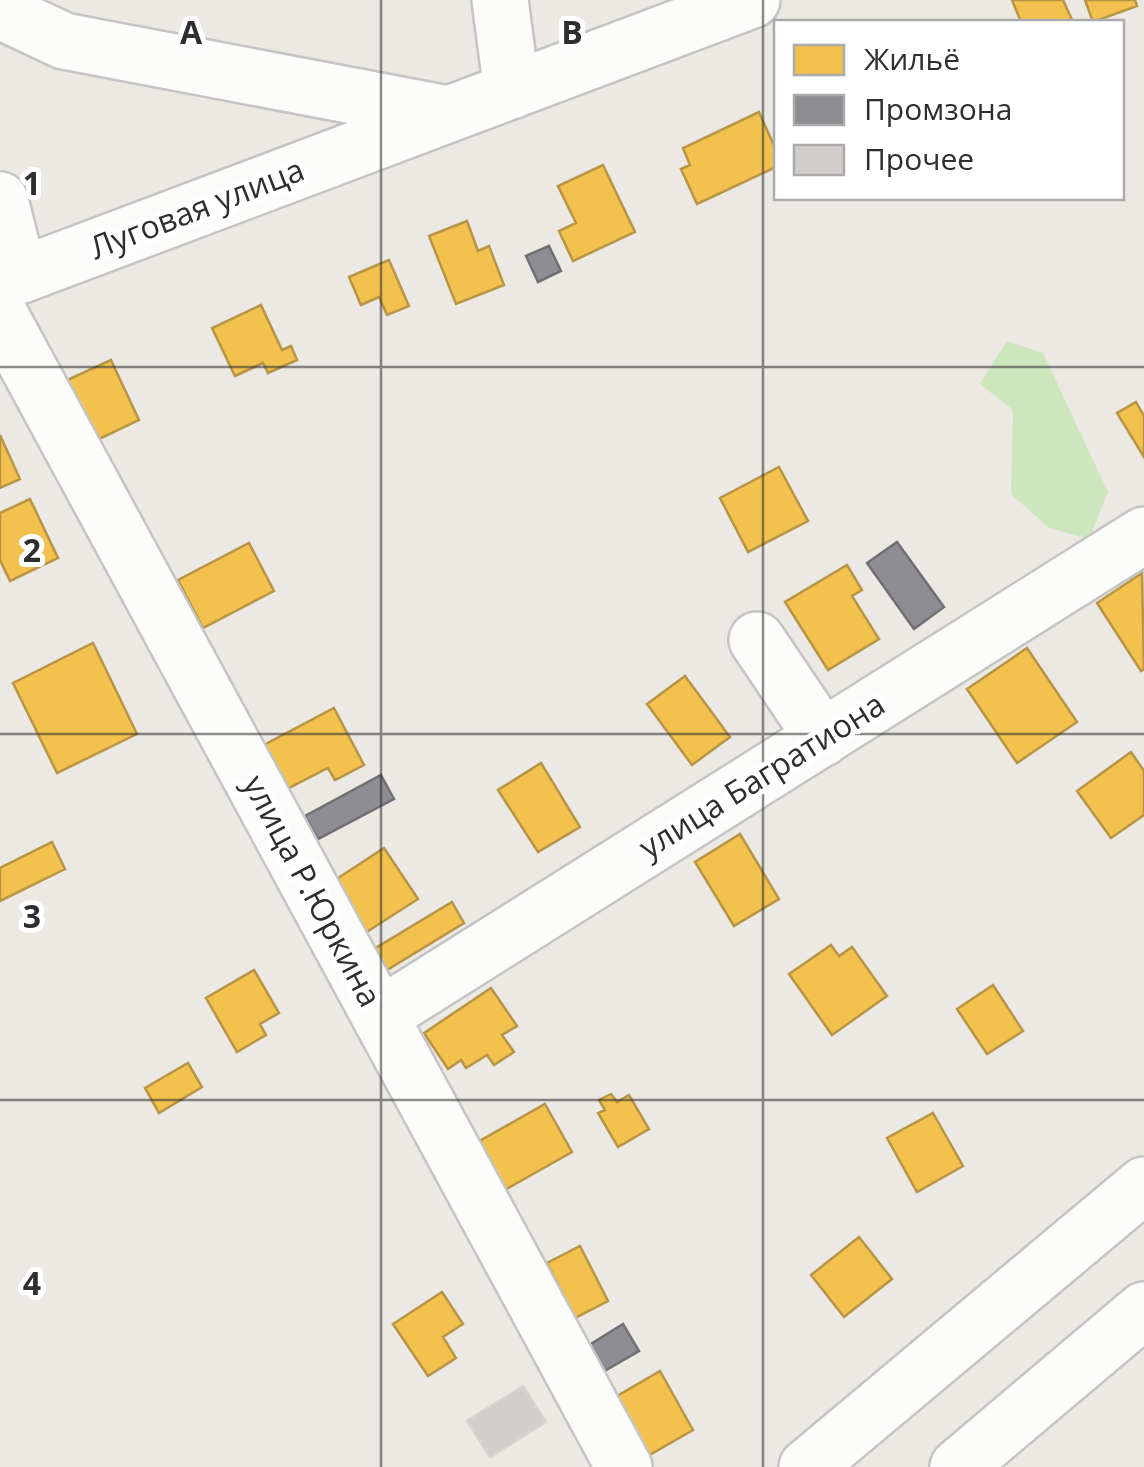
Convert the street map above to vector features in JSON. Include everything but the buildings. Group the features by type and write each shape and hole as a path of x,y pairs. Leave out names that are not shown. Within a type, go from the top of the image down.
{"street":[{"path":"500,0 512,90"},
{"name":"Луговая улица","path":"6,291 448,114 752,0"},
{"path":"0,11 64,42 448,114"},
{"path":"0,200 6,291"},
{"name":"улица Р.Юркина","path":"6,291 380,1016 624,1467"},
{"name":"улица Багратиона","path":"380,1016 1144,535"},
{"path":"757,640 823,738"},
{"path":"808,1467 1144,1185"},
{"path":"958,1467 1144,1310"}],"green space":[{"path":"1007,341 1043,353 1108,492 1089,539 1049,528 1011,494 1013,410 980,384"}]}
